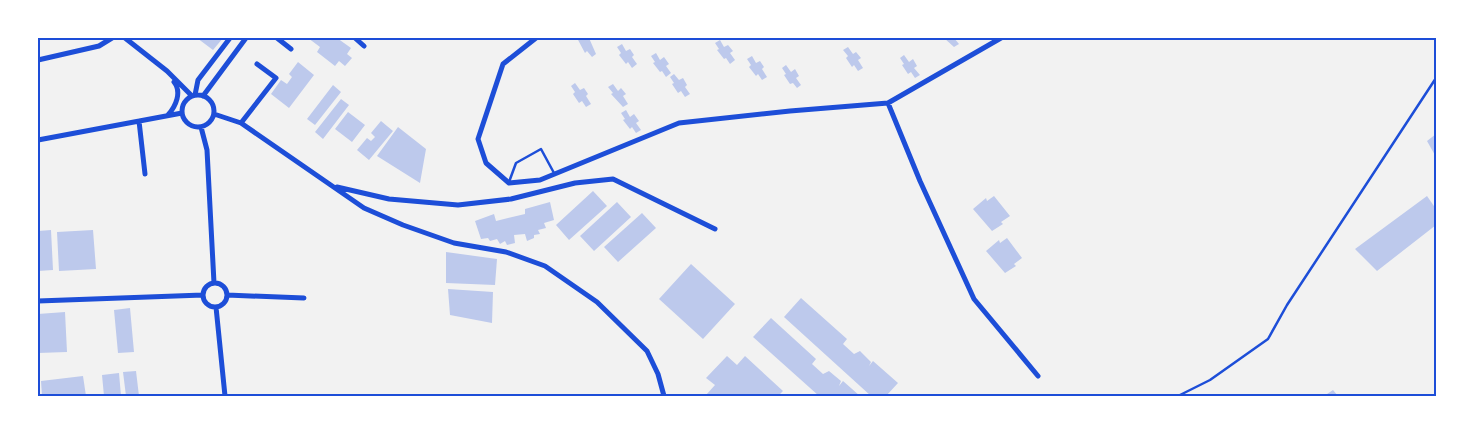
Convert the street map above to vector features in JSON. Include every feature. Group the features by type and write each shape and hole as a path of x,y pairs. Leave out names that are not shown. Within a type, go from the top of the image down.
{"street":[{"path":"38,60 99,46 112,38"},
{"path":"125,38 167,71 194,96"},
{"path":"194,96 198,80 230,38"},
{"path":"204,96 246,38"},
{"path":"277,38 291,48"},
{"path":"355,38 364,46"},
{"path":"536,38 503,64 478,139 486,163 509,183 540,180 679,123 790,110 888,103 1000,38"},
{"path":"241,123 276,78 257,64"},
{"path":"167,71 178,90 176,103 168,115"},
{"path":"194,96 204,96 213,105 214,114 209,123 201,127 186,122 182,113 184,103 194,96"},
{"path":"888,103 920,182 974,299 1038,376"},
{"path":"38,140 182,113"},
{"path":"214,114 241,123 364,208 403,225 454,243 506,252 545,266 597,302 647,351 658,374 664,396"},
{"path":"139,121 145,174"},
{"path":"201,127 206,150 214,283"},
{"path":"334,187 388,199 458,206 512,199 575,183 613,179 714,228"},
{"path":"214,283 222,285 227,295 222,304 216,307 208,305 203,295 207,285 214,283"},
{"path":"38,300 203,295"},
{"path":"227,295 304,298"},
{"path":"216,307 224,396"}],"lane":[{"path":"1178,396 1217,375 1268,339 1287,304 1436,78"},
{"path":"509,183 516,163 542,149 555,174"}],"building":[{"path":"197,38 223,38 213,50"},
{"path":"308,38 337,38 351,48 347,54 352,58 345,66 339,61 335,66 317,52 320,47"},
{"path":"577,38 584,38 586,40 589,38 596,54 592,57 587,51 585,53"},
{"path":"944,38 954,38 959,44 954,47"},
{"path":"720,40 724,47 728,45 733,51 730,53 735,60 730,64 717,50 719,49 715,43"},
{"path":"622,44 626,51 630,49 634,55 632,57 637,64 632,68 619,55 621,53 617,47"},
{"path":"848,47 853,54 856,52 861,58 858,60 863,68 858,71 854,65 852,67 846,58 848,56 843,50"},
{"path":"656,53 660,60 664,57 669,64 666,66 671,73 666,77 653,63 655,62 651,56"},
{"path":"904,55 909,62 913,59 917,66 914,68 920,75 915,78 911,72 908,74 900,58"},
{"path":"752,56 756,63 760,61 764,67 762,69 767,77 762,80 749,67 751,65 747,59"},
{"path":"298,62 314,75 289,108 271,94 281,80 287,84 292,77 289,74"},
{"path":"786,65 791,72 795,69 799,76 796,78 801,85 797,88 793,83 790,84 784,75 786,74 782,68"},
{"path":"674,74 679,80 683,78 687,85 685,87 690,94 685,97 681,91 678,93 670,77"},
{"path":"575,83 580,90 584,88 588,94 586,96 591,104 586,107 582,101 579,103 573,94 575,92 571,86"},
{"path":"613,84 618,91 621,88 626,94 623,96 628,104 623,107 611,94 613,93 608,87"},
{"path":"333,85 341,92 315,125 307,119"},
{"path":"341,99 349,105 323,139 315,132"},
{"path":"626,110 630,117 634,114 639,121 636,123 641,130 636,133 623,120 625,119 621,113"},
{"path":"348,112 365,125 352,142 335,129"},
{"path":"381,121 393,131 369,160 357,150 367,138 371,141 375,137 371,133"},
{"path":"398,127 426,149 420,183 377,156"},
{"path":"1436,134 1436,157 1427,141"},
{"path":"593,191 607,206 569,240 556,225"},
{"path":"994,196 1010,216 1001,222 1003,224 992,231 973,209 986,198 987,201"},
{"path":"1427,196 1436,209 1436,225 1377,271 1355,249"},
{"path":"550,202 554,220 544,223 546,228 538,230 540,234 534,235 534,238 527,241 525,234 514,235 515,243 507,245 505,241 500,244 497,239 490,241 488,238 481,239 475,221 494,214 496,221 525,214 525,209"},
{"path":"617,202 631,217 594,251 580,236"},
{"path":"642,213 656,228 618,262 604,247"},
{"path":"51,230 53,270 38,271 38,231"},
{"path":"93,230 96,269 59,271 57,232"},
{"path":"1007,238 1022,258 1014,264 1016,266 1005,273 986,251 999,240 1000,243"},
{"path":"446,252 497,259 495,285 446,283"},
{"path":"691,264 735,304 703,339 659,299"},
{"path":"448,289 493,292 492,323 450,315"},
{"path":"801,298 847,339 843,344 854,354 860,351 871,362 869,366 873,361 898,383 886,396 871,396 784,317"},
{"path":"130,308 134,352 118,353 114,310"},
{"path":"65,312 67,352 38,353 38,314"},
{"path":"771,318 816,359 812,364 823,374 829,371 841,381 839,386 843,381 860,396 819,396 753,337"},
{"path":"727,356 737,365 745,356 783,391 778,396 707,396 715,385 706,378"},
{"path":"136,371 139,396 126,396 123,372"},
{"path":"119,373 121,396 104,396 102,375"},
{"path":"83,376 86,396 42,396 41,381"},
{"path":"1333,390 1338,396 1324,396"}]}
